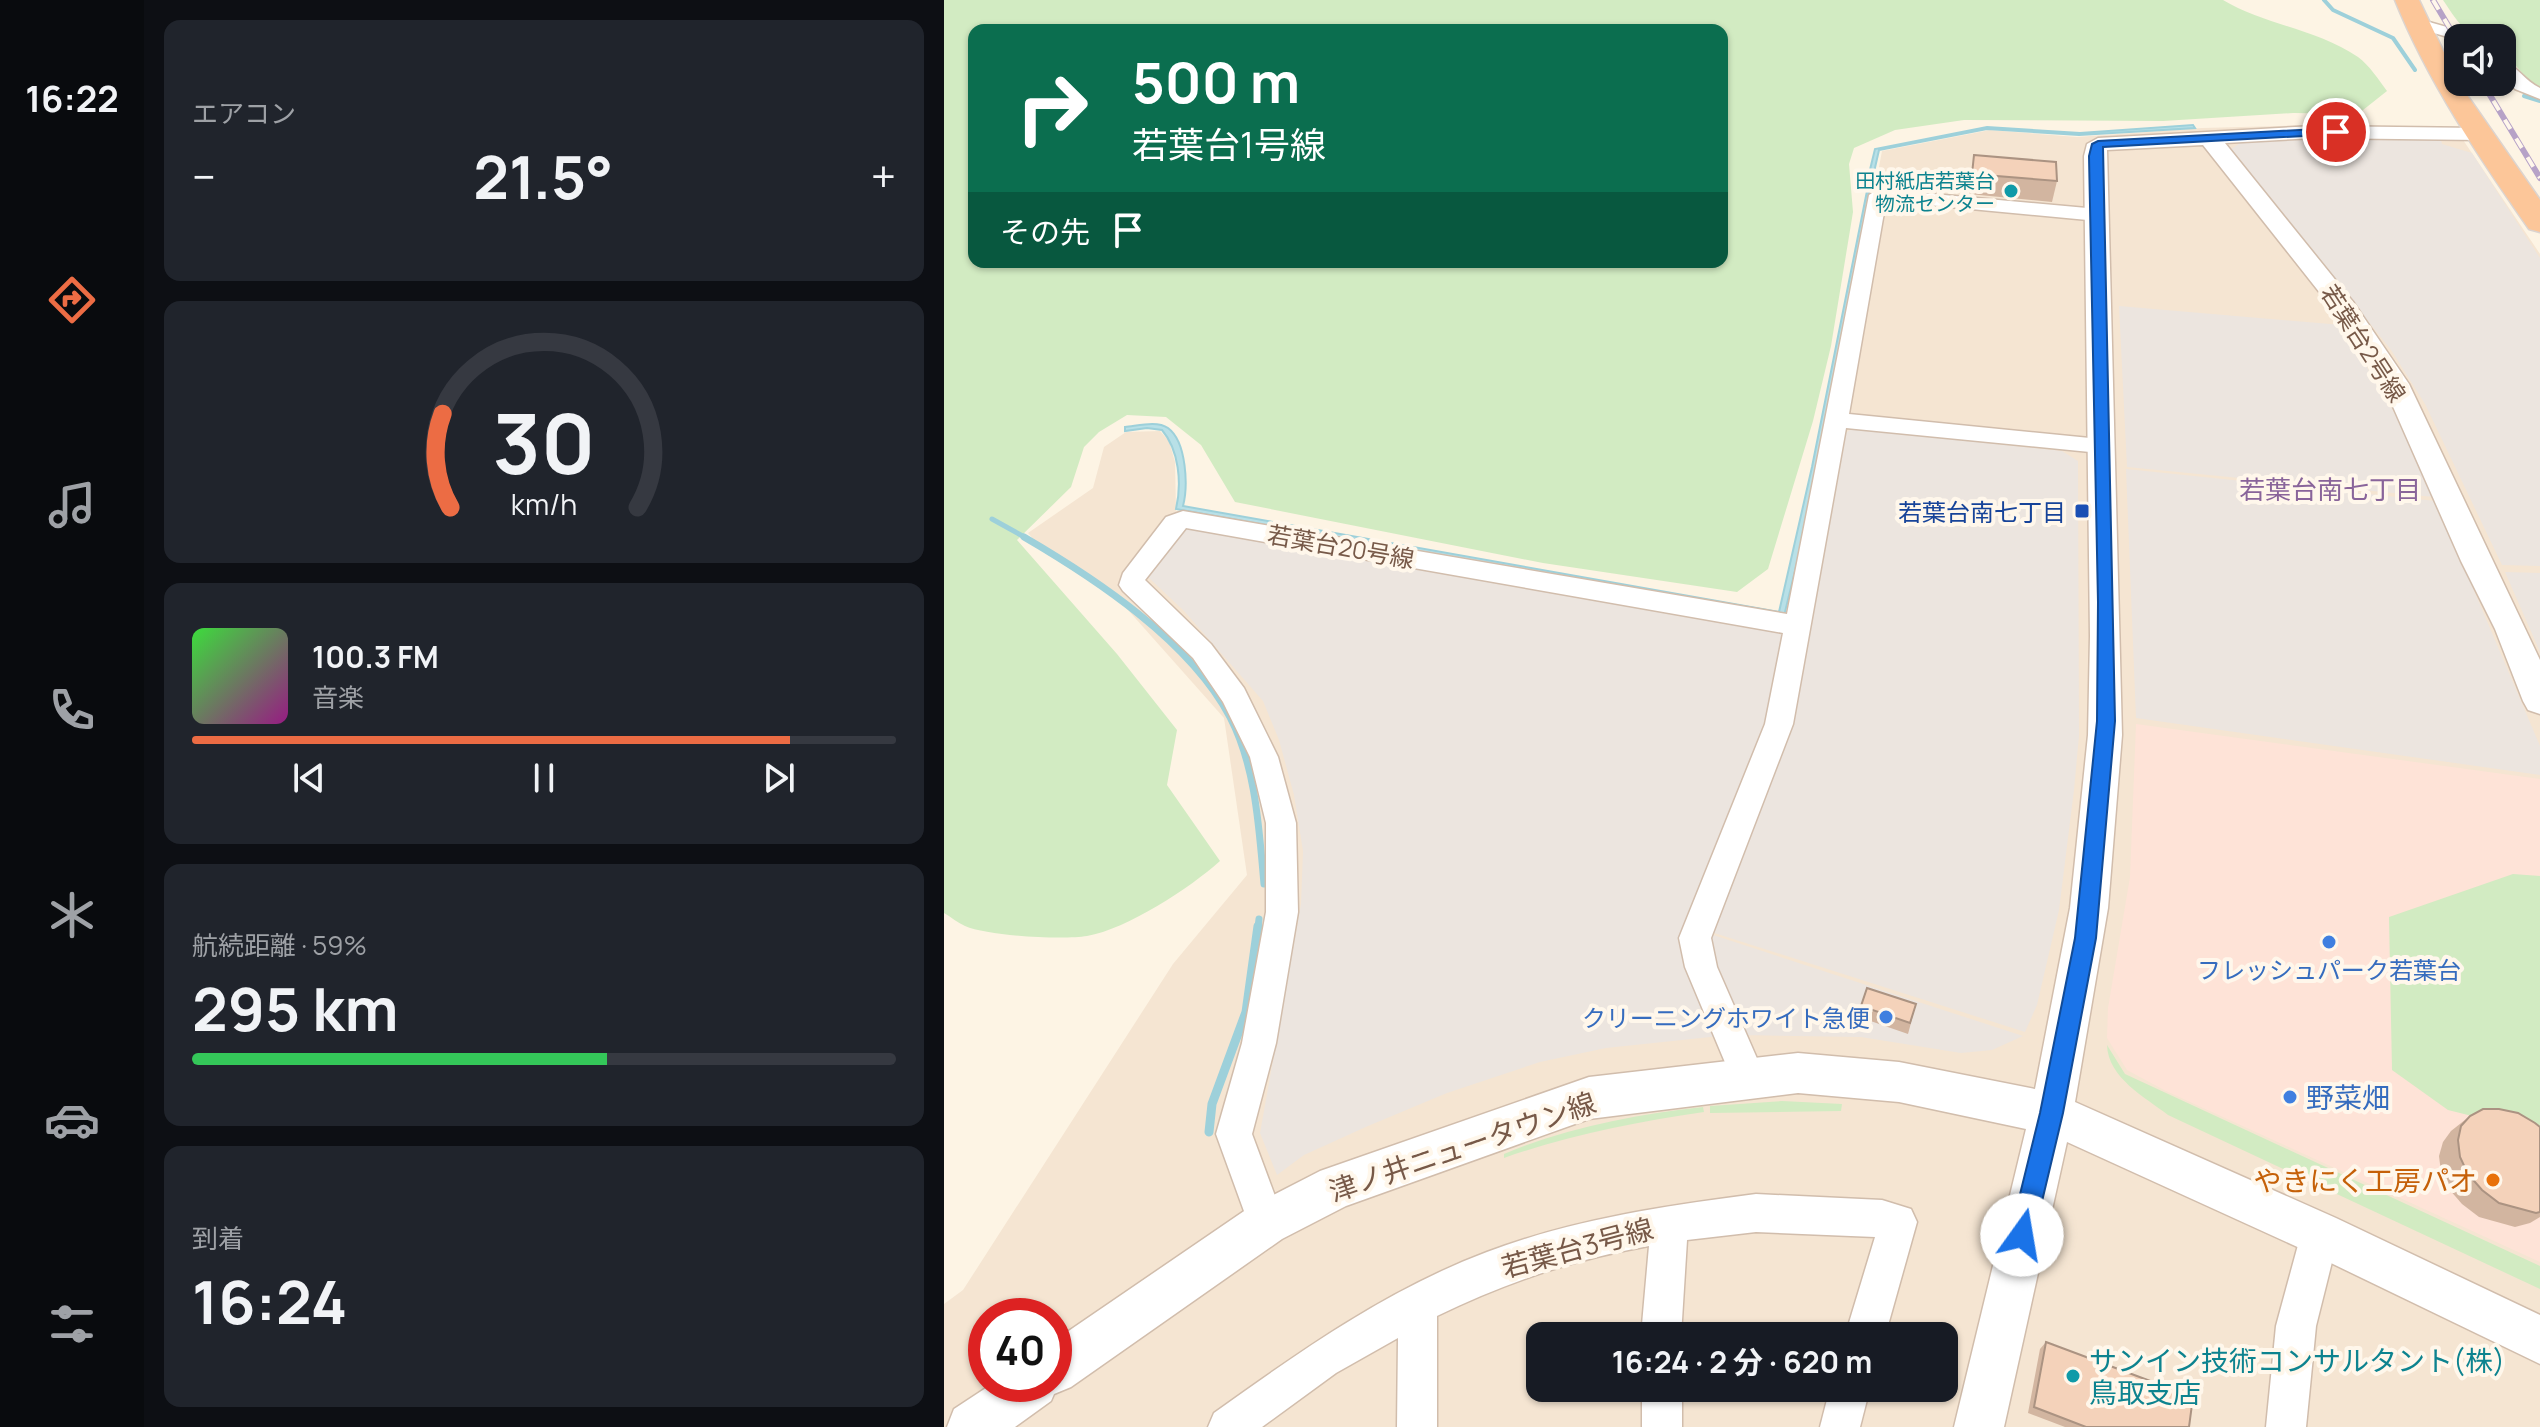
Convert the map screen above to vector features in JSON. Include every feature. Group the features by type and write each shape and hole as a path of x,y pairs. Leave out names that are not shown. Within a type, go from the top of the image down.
{"highway":[{"path":"2411,12 2480,134 2540,223"}],"street":[{"path":"2411,12 2444,27"},
{"path":"2516,80 2540,94"},
{"path":"1979,1427 2051,1113 2085,938 2099,831 2106,721 2106,602 2100,446 2095,156 2098,144 2358,131 2480,134"},
{"name":"若葉台2号線","path":"2210,139 2345,308 2396,384 2476,561 2511,629 2540,701"},
{"path":"1749,1079 1701,967 1695,938 1779,724 1878,195 2098,215"},
{"path":"1836,420 2100,446"},
{"name":"若葉台20号線","path":"1266,1223 1234,1134 1259,1043 1282,912 1281,823 1264,757 1234,696 1202,651 1132,585 1132,579 1175,523 1183,519 1197,520 1798,626"},
{"name":"津ノ井ニュータウン線","path":"1072,1358 1266,1223 1336,1187 1589,1098 1798,1073 1899,1082 2051,1113 2320,1234 2540,1340"},
{"name":"若葉台3号線","path":"1228,1427 1322,1359 1418,1305 1489,1270 1609,1234 1669,1224 1756,1213 1898,1222 1869,1322"},
{"path":"1662,1322 1669,1224"},
{"path":"2286,1427 2296,1326 2320,1234"},
{"path":"1417,1427 1418,1305"},
{"path":"972,1427 1008,1402"},
{"path":"1662,1402 1662,1427"},
{"path":"1840,1427 1846,1402"}],"shaded area":[{"path":"2311,125 2455,128 2540,254 2540,1427 944,1427 944,1304 963,1290 1173,964 1247,875 1224,718 1120,601 1045,553 1028,533 1093,488 1104,447 1126,432 1160,431 1169,441 1175,462 1176,511 1784,620 1794,615 1882,151 1990,130 2077,137 2202,128"},
{"path":"2312,137 2441,140 2442,144 2472,153 2540,258 2540,566 2502,565 2425,404 2391,350 2231,149 2239,144 2237,140"},
{"path":"2119,306 2342,325 2411,441 2434,497 2127,467"},
{"path":"1852,429 2062,451 2078,461 2079,736 2074,790 2059,910 2037,1005 2025,1032 1705,930 1741,847 1840,436"},
{"path":"2126,469 2436,501 2540,746 2540,775 2136,718"},
{"path":"1192,526 1775,629 1788,638 1772,711 1688,930 1720,1036 1606,1048 1540,1062 1447,1093 1368,1126 1304,1155 1277,1175 1260,1133 1301,904 1303,851 1294,795 1279,740 1263,701 1184,611 1147,576 1181,527"},
{"path":"2505,572 2540,573 2540,652"},
{"name":"フレッシュパーク若葉台","path":"2136,724 2540,779 2540,1262 2166,1091 2127,1070 2107,1038 2108,1008 2130,877"},
{"path":"1704,932 2023,1036 1992,1050 1961,1053 1861,1037 1740,1035"}],"green space":[{"path":"944,0 2223,0 2256,16 2342,48 2366,64 2387,91 2358,114 2293,113 2163,121 1964,120 1895,130 1854,148 1849,164 1853,212 1831,346 1813,421 1768,569 1737,592 1543,563 1235,502 1201,445 1166,417 1127,415 1099,432 1084,447 1071,487 1017,540 1117,654 1177,730 1167,785 1220,861 1157,906 1103,932 1076,937 1043,937 1007,935 965,926 944,913"},
{"path":"2443,0 2540,0 2540,88 2531,83 2516,66 2516,24 2460,24"},
{"path":"2513,874 2540,876 2540,1143 2484,1119 2448,1110 2392,1070 2389,917"},
{"path":"2107,1045 2125,1074 2540,1266 2540,1289 2168,1115 2121,1077 2109,1057"},
{"path":"1782,1101 1842,1104 1841,1111 1710,1113 1710,1106"},
{"path":"1703,1107 1704,1112 1602,1130 1504,1158 1504,1154 1577,1129"}],"water":[{"path":"2193,125 2195,128 2079,135 1987,129 1879,150 1872,181 1867,182 1875,149 1987,127 2080,133"},
{"path":"1867,191 1867,209 1804,534 1784,616 1176,509 1178,467 1168,438 1162,430 1147,428 1125,431 1125,427 1153,424 1168,428 1174,435 1184,465 1183,506 1779,612 1812,467"}],"building":[{"path":"1974,155 2056,162 2057,181 1972,174"},
{"path":"1867,988 1916,1004 1910,1023 1861,1006"},
{"name":"やきにく工房パオ","path":"2483,1109 2518,1113 2540,1127 2540,1212 2499,1203 2468,1174 2460,1157 2458,1140 2461,1126 2470,1116"},
{"name":"サンイン技術コンサルタント(株) 鳥取支店","path":"2046,1342 2193,1397 2189,1427 2086,1427 2034,1407"}],"waterway":[{"path":"2324,0 2333,10 2393,38 2415,70"},
{"path":"2524,96 2540,101"},
{"path":"992,519 1028,539"},
{"path":"1024,537 1081,572 1139,614 1191,663 1213,689 1230,717 1246,756 1255,799 1264,884"},
{"path":"1258,928 1259,919"},
{"path":"1209,1132 1212,1104 1246,1012 1258,926"}],"railway":[{"path":"2433,0 2447,24"},
{"path":"2490,96 2540,178"}],"place":[{"name":"田村紙店若葉台 物流センター","path":"2011,191"},
{"name":"若葉台南七丁目","path":"2082,511"},
{"name":"フレッシュパーク若葉台","path":"2329,942"},
{"name":"クリーニングホワイト急便","path":"1886,1017"},
{"name":"野菜畑","path":"2290,1097"},
{"name":"やきにく工房パオ","path":"2493,1180"},
{"name":"サンイン技術コンサルタント(株) 鳥取支店","path":"2073,1376"}],"district":[{"name":"若葉台南七丁目","path":"2330,489"}],"route":[{"path":"2022,1235 2051,1113 2085,938 2099,831 2106,721 2106,602 2095,156 2098,144 2336,132"}]}
